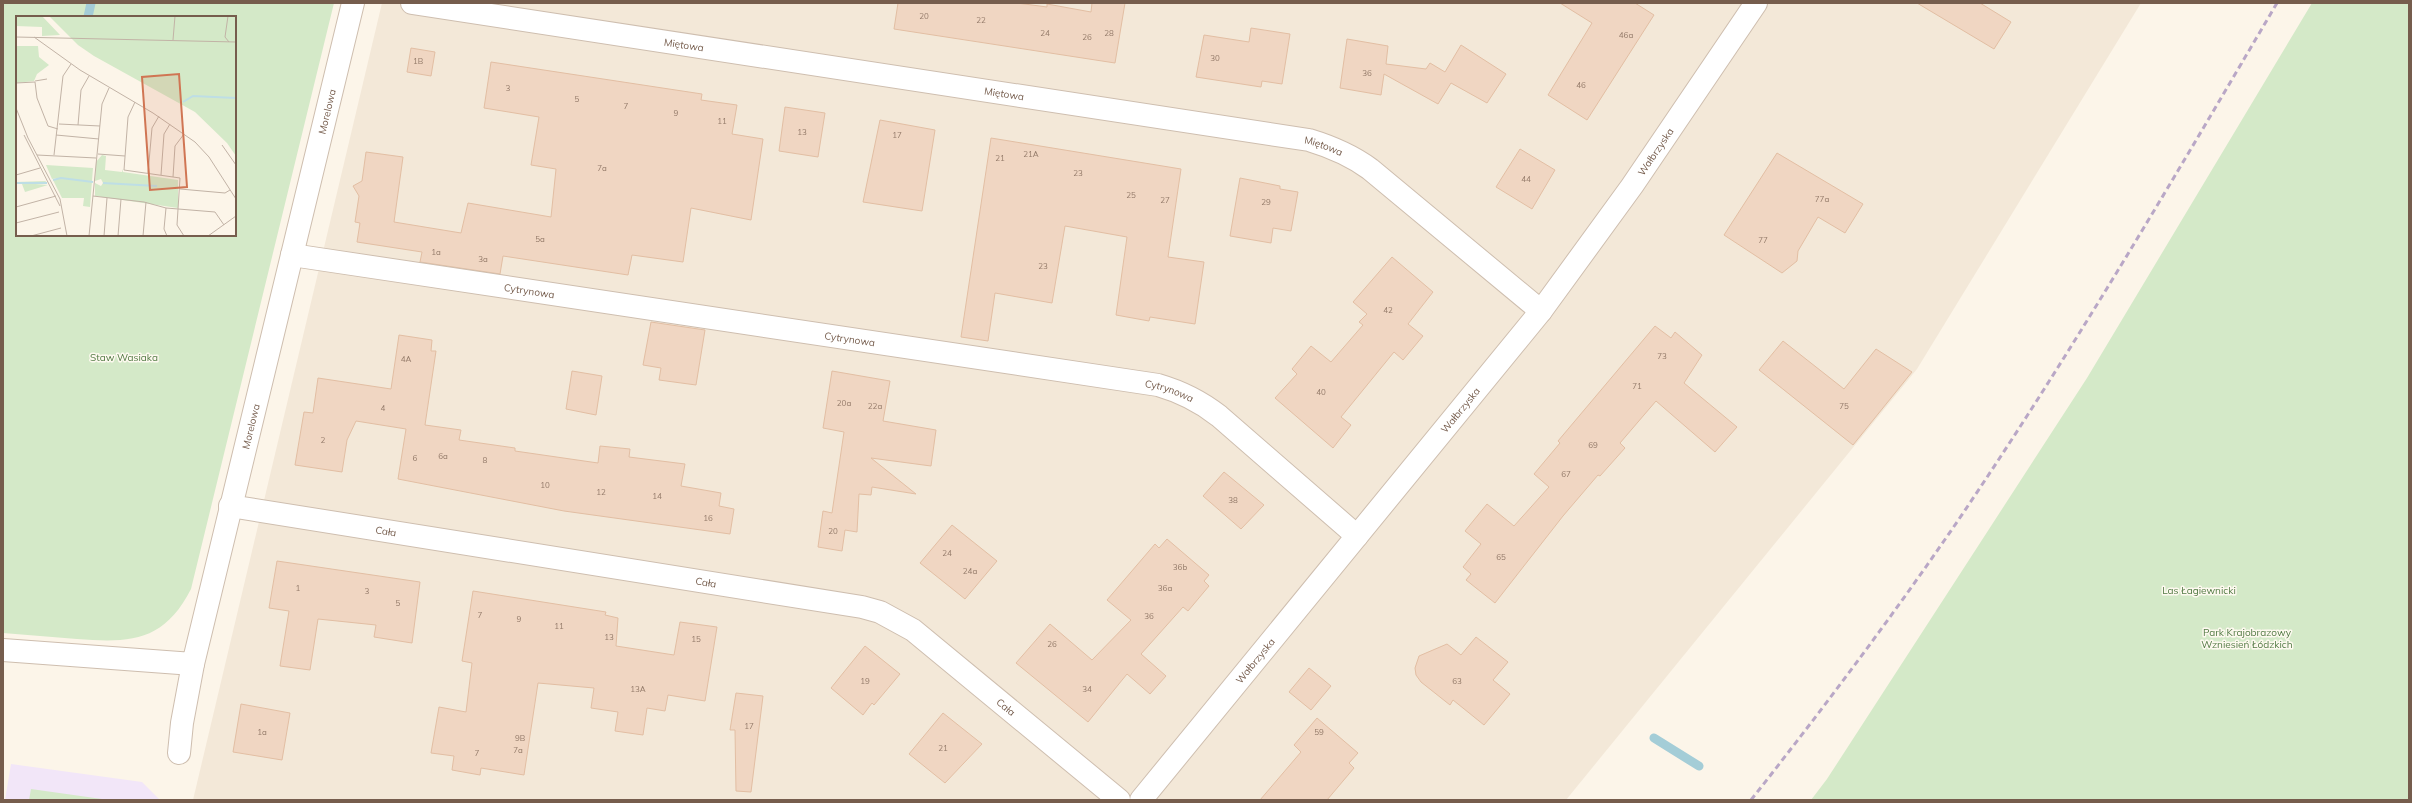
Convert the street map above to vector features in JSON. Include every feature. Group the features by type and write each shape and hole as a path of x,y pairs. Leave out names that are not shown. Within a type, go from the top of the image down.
{"street":[{"name":"Morelowa","path":"179,753 182,723 193,664 230,506 353,3"},
{"name":"Miętowa","path":"412,3 1309,140 1333,147 1354,157 1541,311"},
{"name":"Wałbrzyska","path":"1141,800 1541,311 1632,186 1756,3"},
{"name":"Cytrynowa","path":"292,256 1158,385 1198,400 1219,416 1357,536"},
{"name":"Cała","path":"230,506 854,606 880,612 913,630 1119,800"},
{"path":"3,650 193,664"}],"shaded area":[{"path":"382,3 2141,3 1917,369 1566,800 193,800"},
{"path":"11,764 142,782 160,800 5,800"}],"green space":[{"name":"Staw Wasiaka","path":"3,3 334,3 191,589 181,607 169,620 157,629 144,635 129,639 96,640 3,633"},
{"name":"Las Łagiewnicki","path":"2312,3 2409,3 2409,800 1811,800 1827,779 2087,378"},
{"path":"31,789 109,800 29,800"}],"building":[{"path":"898,3 1017,3 1047,7 1047,4 1091,12 1092,3 1125,3 1115,63 894,29"},
{"path":"1560,3 1635,3 1654,15 1587,120 1548,95 1592,23"},
{"path":"1917,3 1980,3 2011,22 1994,49"},
{"path":"1251,28 1290,34 1282,84 1262,81 1261,87 1196,77 1204,35 1249,42"},
{"path":"1347,39 1388,46 1386,64 1426,69 1430,63 1445,72 1461,45 1506,74 1487,103 1451,83 1438,104 1384,74 1381,95 1340,88"},
{"path":"411,48 435,52 431,76 407,72"},
{"path":"491,62 702,94 701,100 737,105 732,134 763,139 751,220 691,208 683,262 632,255 628,275 503,256 500,274 420,262 422,252 357,242 360,223 355,222 359,196 353,186 362,181 366,152 403,157 394,222 461,233 468,203 551,217 556,169 531,165 539,117 484,108"},
{"path":"785,107 825,113 818,157 779,151"},
{"path":"880,120 935,130 922,211 863,202"},
{"path":"991,138 1181,169 1168,257 1204,262 1195,324 1150,317 1149,321 1116,315 1127,237 1065,226 1052,303 995,293 988,341 961,337"},
{"path":"1520,149 1555,170 1532,209 1496,187"},
{"path":"1777,153 1863,204 1845,233 1818,217 1798,251 1797,261 1782,273 1724,235"},
{"path":"1240,178 1280,186 1280,189 1298,192 1291,231 1273,228 1271,243 1230,236"},
{"path":"1392,257 1433,292 1408,324 1423,336 1403,360 1394,352 1341,417 1351,425 1333,448 1275,398 1297,374 1292,369 1311,346 1331,362 1363,325 1359,322 1367,314 1353,302"},
{"path":"651,322 705,330 696,385 659,380 661,368 643,365"},
{"path":"1655,326 1671,338 1675,332 1702,355 1684,383 1737,427 1715,452 1656,401 1620,443 1625,448 1600,476 1598,475 1563,516 1495,603 1466,580 1471,574 1463,567 1481,544 1465,531 1487,504 1514,526 1549,487 1534,474 1560,443 1558,441"},
{"path":"399,335 432,340 431,351 436,351 425,425 461,430 459,440 515,448 515,451 598,463 600,446 630,449 629,457 685,464 681,486 721,493 719,506 734,509 730,534 564,511 398,479 406,429 356,421 347,440 342,472 295,465 304,412 313,413 318,378 391,389"},
{"path":"1783,341 1844,389 1876,349 1912,372 1853,445 1759,370"},
{"path":"572,371 602,376 596,415 566,409"},
{"path":"832,371 890,381 883,421 936,430 931,466 871,458 916,494 872,487 871,495 859,494 857,532 845,530 842,551 818,547 823,511 832,513 844,432 823,428"},
{"path":"1224,472 1264,505 1241,529 1203,496"},
{"path":"952,525 997,561 965,599 920,563"},
{"path":"1167,539 1209,575 1204,581 1209,586 1188,611 1183,607 1141,654 1166,676 1150,694 1127,674 1088,722 1016,663 1050,624 1092,660 1131,620 1107,600 1155,544 1159,548"},
{"path":"277,561 420,582 412,643 374,637 376,625 318,619 310,670 280,666 289,611 269,608"},
{"path":"473,591 606,612 605,615 618,618 616,646 674,655 680,622 717,627 705,701 668,695 665,711 647,708 643,735 615,731 618,712 591,708 594,688 538,683 524,775 481,768 480,775 452,770 454,756 431,753 439,707 466,712 472,663 462,661"},
{"path":"1476,637 1508,662 1493,680 1510,694 1484,725 1453,700 1450,705 1421,682 1416,675 1415,668 1419,656 1447,644 1461,655"},
{"path":"865,646 900,674 874,705 872,703 863,715 831,688"},
{"path":"1309,668 1331,686 1311,710 1289,692"},
{"path":"736,693 763,696 751,792 736,791 735,730 730,730"},
{"path":"241,704 290,713 282,760 233,752"},
{"path":"943,713 982,744 945,783 909,754"},
{"path":"1317,718 1358,753 1349,763 1354,768 1327,800 1260,800 1301,752 1294,745"}],"waterway":[{"path":"88,16 91,3"},
{"path":"1654,738 1699,766"}],"railway":[{"path":"1751,800 1882,628 1957,522 1999,459 2041,395 2121,265 2277,3"}],"park label":[{"name":"Park Krajobrazowy Wzniesień Łódzkich","path":"2247,638"}]}
